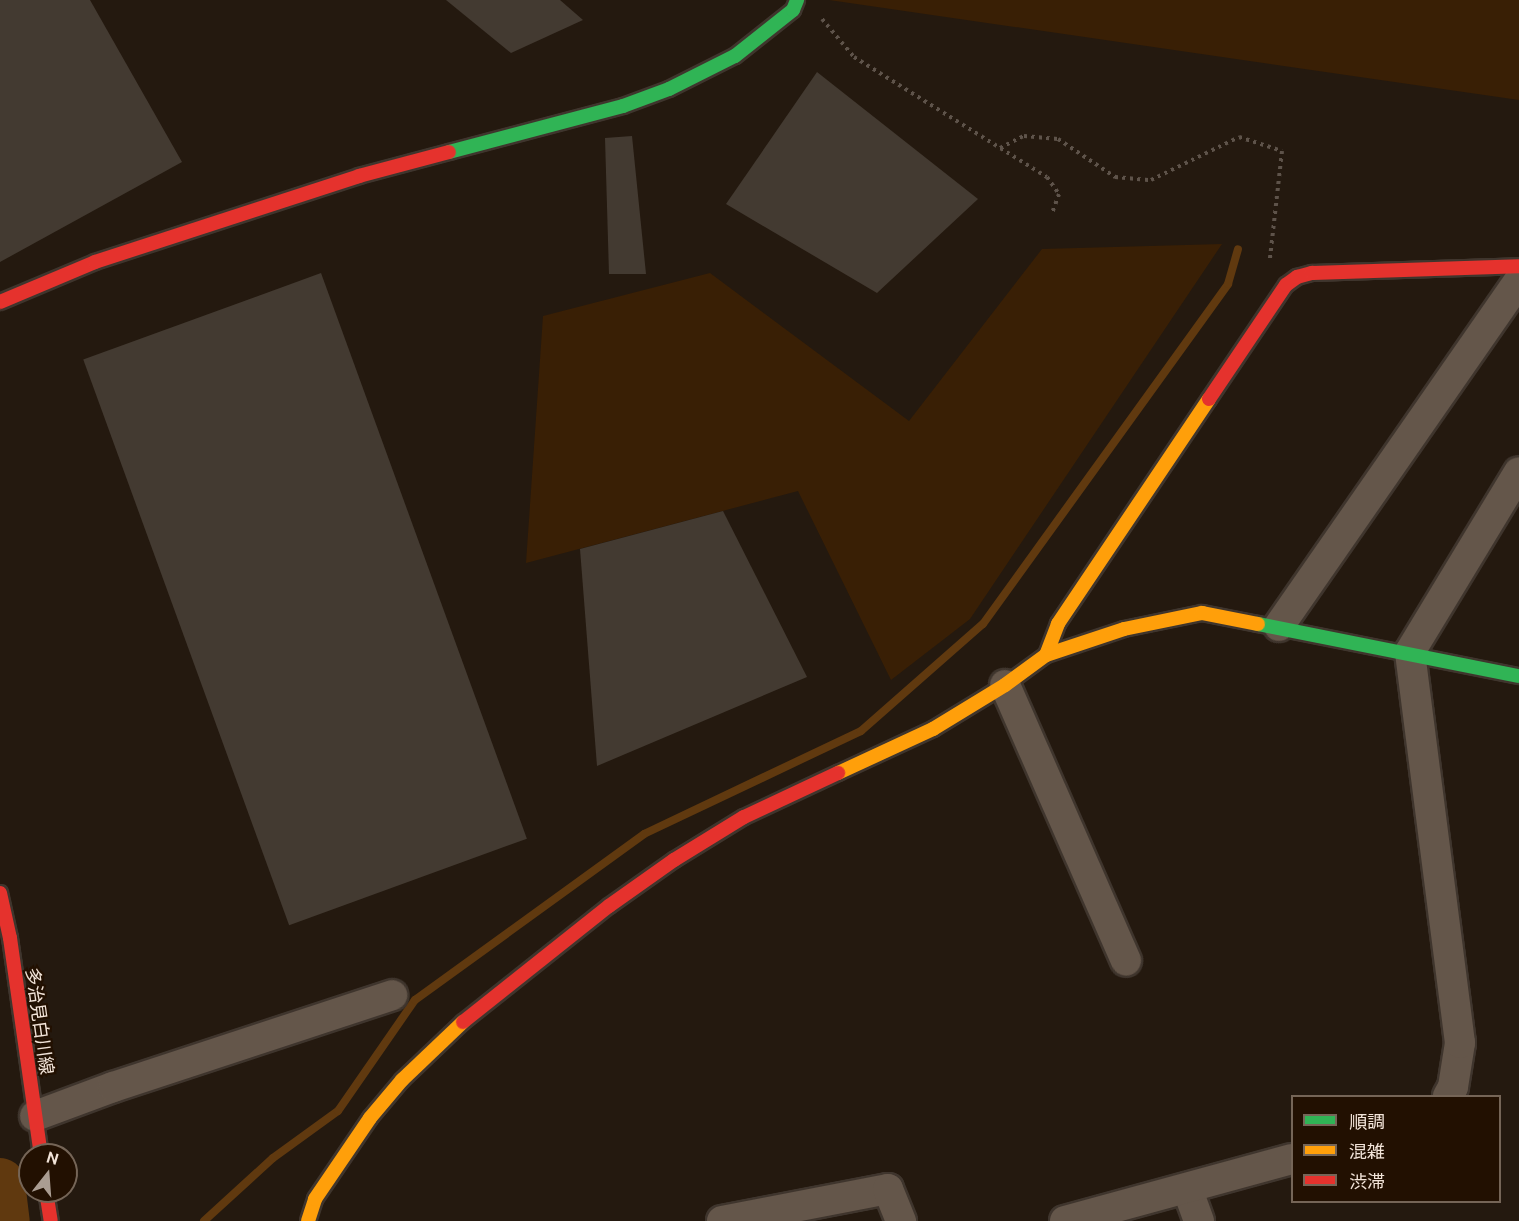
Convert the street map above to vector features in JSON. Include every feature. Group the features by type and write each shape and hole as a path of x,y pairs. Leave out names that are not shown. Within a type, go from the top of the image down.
{"street":[{"path":"0,302 95,262 359,176 622,106 669,89 735,56 793,10 797,0"},
{"path":"1046,655 1058,624 1286,285 1297,277 1311,273 1519,266"},
{"path":"1279,626 1519,281"},
{"path":"1449,1095 1453,1087 1460,1043 1410,652 1519,472"},
{"path":"308,1221 315,1199 370,1118 402,1080 478,1007 581,928 674,860 744,817 933,729 1005,685 1046,655 1124,629 1202,613 1410,652 1519,676"},
{"path":"1005,685 1126,961"},
{"name":"多治見白川線","path":"0,893 10,938 39,1143"},
{"path":"35,1116 113,1087 392,994"},
{"path":"1065,1221 1291,1161"},
{"path":"722,1221 758,1217 888,1188 901,1221"},
{"path":"1187,1188 1199,1221"},
{"path":"48,1203 51,1221"}],"path":[{"path":"820,16 854,57 1047,177 1059,194 1052,213"},
{"path":"1000,148 1024,136 1058,139 1115,177 1151,180 1239,137 1282,151 1269,268 1286,285"}],"shaded area":[{"path":"829,0 1519,0 1519,100"},
{"path":"1222,244 970,619 891,680 798,491 526,563 543,316 710,273 909,421 1042,249"}],"building":[{"path":"0,0 90,0 182,162 0,262"},
{"path":"446,0 560,0 583,20 511,53"},
{"path":"817,72 978,199 877,293 726,204"},
{"path":"632,136 646,274 609,274 605,138"},
{"path":"321,273 527,839 289,925 83,360"},
{"path":"723,511 807,677 597,766 580,549"}],"waterway":[{"path":"204,1221 273,1158 338,1111 415,1000 644,834 861,731 983,624 1228,284 1238,249"},
{"path":"0,1183 5,1221"}],"traffic: fast":[{"path":"449,152 623,106 669,89 735,56 793,10 797,0"},
{"path":"1258,624 1519,676"}],"traffic: slow":[{"path":"1209,399 1058,624 1046,655 1124,629 1202,613 1258,624"},
{"path":"838,773 933,729 1005,685 1046,655"},
{"path":"308,1221 315,1199 370,1118 402,1080 463,1022"}],"traffic: jam":[{"path":"0,302 95,262 359,176 449,152"},
{"path":"1209,399 1286,285 1297,277 1312,273 1519,266"},
{"path":"463,1022 609,906 674,860 744,817 838,773"},
{"path":"0,893 10,938 39,1143"},
{"path":"48,1203 51,1221"}]}
